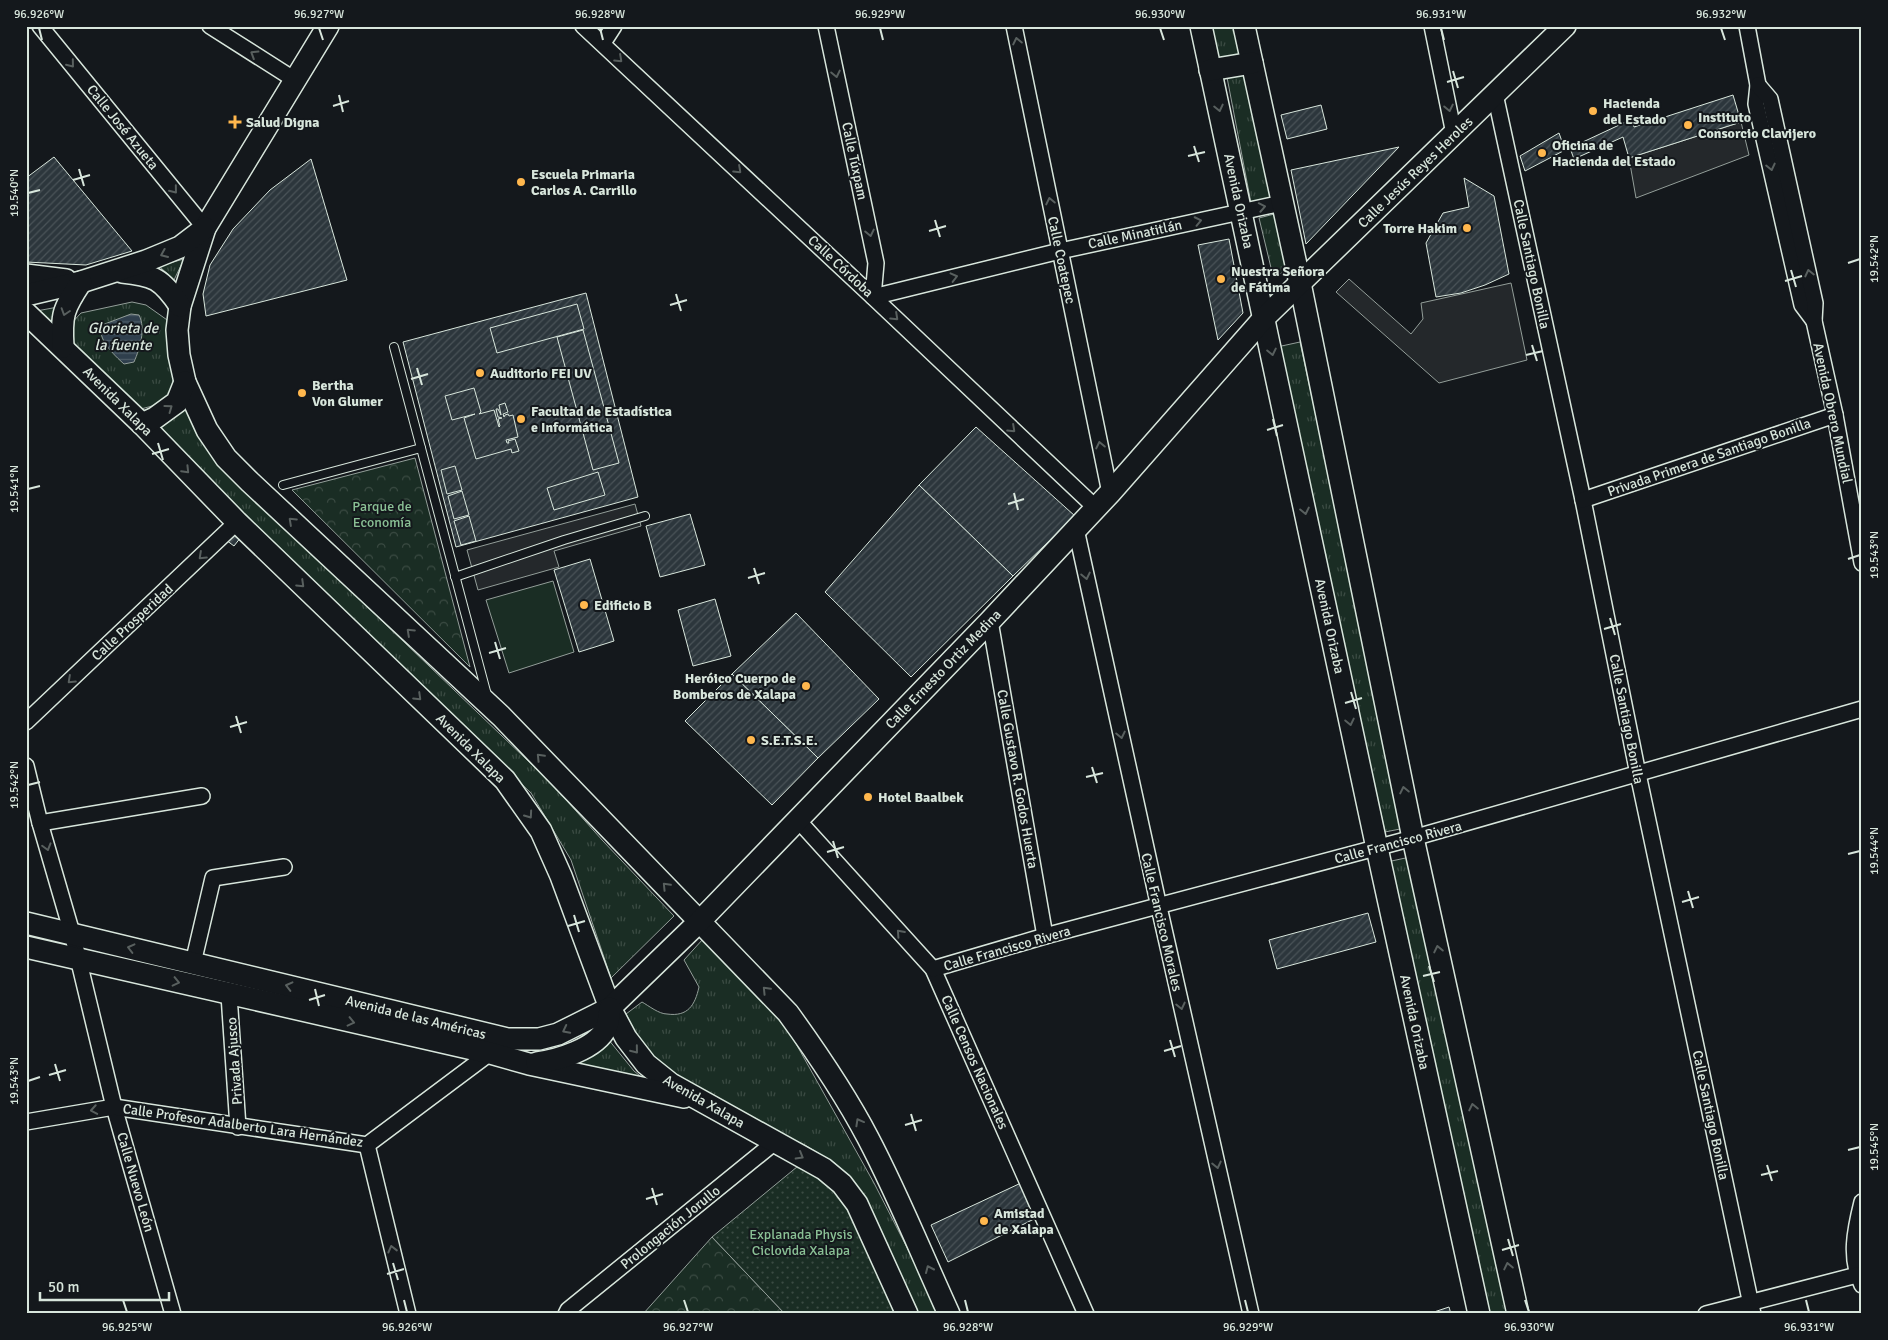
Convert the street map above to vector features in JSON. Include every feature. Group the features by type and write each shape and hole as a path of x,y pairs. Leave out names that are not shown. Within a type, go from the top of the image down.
{"main road":[{"path":"328,26 205,228 180,306 177,330 179,355 185,382 207,430 226,458 490,707 788,1013 842,1092 883,1169 949,1314"},
{"name":"Avenida Orizaba","path":"1202,26 1377,848 1479,1314"},
{"path":"1244,26 1300,283 1413,838 1518,1314"},
{"name":"Calle Jesús Reyes Heroles","path":"1264,318 1565,26"},
{"path":"1210,70 1252,63"},
{"path":"26,295 118,271 180,247 205,228"},
{"path":"118,271 143,274 157,280 169,289 180,306"},
{"path":"26,275 81,282"},
{"path":"62,347 62,321 68,302 81,282"},
{"name":"Avenida Xalapa","path":"26,313 142,424 237,522 505,780 541,831 561,876 610,1008 626,1038 646,1064 671,1084 824,1169 842,1184 857,1204 907,1314"},
{"name":"Calle Ernesto Ortiz Medina","path":"610,1008 700,921 990,621 1103,501 1264,318"},
{"path":"142,424 155,418 177,402 185,382"},
{"name":"Avenida de las Américas","path":"26,923 508,1039 539,1039 558,1034 610,1008"},
{"name":"Avenida de las Américas","path":"26,947 229,995 490,1053 529,1064 704,1101"},
{"name":"Avenida de las Américas","path":"529,1064 550,1061 571,1054 595,1041 606,1028 610,1008"}],"street":[{"name":"Calle José Azueta","path":"40,26 205,228"},
{"path":"210,26 295,80"},
{"name":"Calle Córdoba","path":"583,26 873,297 1103,501"},
{"path":"603,43 614,26"},
{"name":"Calle Túxpam","path":"826,26 876,264 873,297"},
{"name":"Calle Coatepec","path":"1014,26 1060,251 1103,501"},
{"path":"1432,26 1454,134"},
{"name":"Avenida Obrero Mundial","path":"1747,26 1758,85 1770,99 1815,303 1814,321 1835,415 1862,563"},
{"name":"Calle Santiago Bonilla","path":"1495,94 1583,500 1638,774 1752,1308"},
{"name":"Calle Minatitlán","path":"873,297 1060,251 1282,203"},
{"name":"Privada Primera de Santiago Bonilla","path":"1583,500 1835,415"},
{"name":"Calle Prosperidad","path":"26,722 237,522"},
{"name":"Calle Francisco Morales","path":"1076,529 1251,1314"},
{"name":"Calle Gustavo R. Godos Huerta","path":"990,621 1045,936"},
{"name":"Calle Francisco Rivera","path":"933,969 1045,936 1413,838 1862,709"},
{"name":"Calle Nuevo León","path":"26,766 40,823 72,933 114,1107 173,1314"},
{"path":"40,823 202,796"},
{"name":"Calle Censos Nacionales","path":"797,819 933,969 1086,1314"},
{"path":"193,963 213,878 284,867"},
{"name":"Privada Ajusco","path":"229,995 238,1127"},
{"name":"Calle Profesor Adalberto Lara Hernández","path":"26,1122 114,1107 367,1145 490,1053"},
{"name":"Prolongación Jorullo","path":"566,1314 568,1310 775,1142"},
{"path":"367,1145 408,1314"},
{"path":"1706,1314 1752,1308 1859,1280 1853,1244 1862,1202"}],"lane":[{"path":"394,347 490,707"},
{"path":"283,485 421,448"},
{"path":"456,577 564,540 645,516"}],"green space":[{"path":"1210,26 1234,26 1241,57 1217,60"},
{"path":"1246,70 1272,199 1251,203 1226,72"},
{"path":"1282,212 1294,269 1273,276 1259,218"},
{"path":"184,259 174,280 159,266"},
{"path":"132,302 146,305 170,322 174,387 163,403 141,409 71,344 67,328 81,313"},
{"path":"58,307 49,329 31,312"},
{"path":"1300,342 1405,828 1385,832 1277,347"},
{"path":"186,401 235,480 550,782 674,916 611,978 571,860 531,793 151,428"},
{"name":"Parque de Economía","path":"415,458 470,667 292,490"},
{"path":"553,581 574,652 509,673 486,600"},
{"path":"1410,857 1508,1314 1483,1314 1387,862"},
{"path":"703,939 750,986 790,1033 874,1183 941,1314 915,1314 858,1193 836,1164 805,1145 732,1113 666,1070 642,1046 626,1014 642,1002 664,1014 680,1014 685,1012 693,1004 699,987 684,960"},
{"path":"608,1039 634,1071 660,1092 570,1070"},
{"name":"Explanada Physis Ciclovida Xalapa","path":"809,1157 837,1180 903,1314 785,1314 712,1237"},
{"path":"712,1237 785,1314 643,1314"}],"shaded area":[{"path":"1741,122 1749,155 1636,198 1629,158"},
{"path":"1349,279 1411,334 1423,319 1421,303 1511,283 1527,360 1439,383 1336,292"},
{"path":"635,504 641,526 554,551 559,567 478,590 467,550"}],"water":[{"name":"Glorieta de la fuente","path":"131,314 139,315 142,332 134,362 124,364 107,346 101,335 101,330 102,325"}],"building":[{"name":"Instituto Consorcio Clavijero","path":"1733,95 1741,122 1629,158 1623,137 1574,159 1570,148 1632,119 1634,127"},
{"path":"1321,105 1327,129 1287,139 1281,115"},
{"name":"Oficina de Hacienda del Estado","path":"1559,133 1565,150 1525,171 1520,156"},
{"path":"1399,147 1306,244 1291,170"},
{"path":"54,157 132,251 86,265 26,262 26,178"},
{"path":"311,159 347,280 206,316 203,294 210,265 233,229 270,190"},
{"name":"Torre Hakim","path":"1464,178 1494,196 1509,274 1461,293 1436,297 1426,243 1443,213 1469,207"},
{"name":"Nuestra Señora de Fátima","path":"1229,239 1243,313 1218,340 1198,245"},
{"name":"Facultad de Estadística e Informática","path":"586,293 638,497 456,547 403,342"},
{"path":"577,304 584,329 497,353 490,328"},
{"path":"583,330 619,463 593,470 557,337"},
{"path":"474,388 481,412 479,414 494,410 499,427 498,419 502,418 498,417 496,409 498,409 501,415 499,405 505,403 508,412 503,414 504,417 508,414 509,416 513,415 518,437 506,440 509,443 508,441 515,439 519,451 512,453 511,449 476,459 464,418 475,414 452,420 445,396"},
{"path":"976,427 1075,516 1013,576 919,485"},
{"path":"455,466 462,490 447,494 441,470"},
{"path":"598,472 605,495 554,510 547,488"},
{"path":"919,485 1013,576 911,677 825,592"},
{"path":"462,491 469,515 454,519 448,496"},
{"path":"690,514 705,565 660,577 646,526"},
{"path":"469,516 476,541 461,545 454,521"},
{"path":"233,530 241,537 234,546 226,540"},
{"name":"Edificio B","path":"590,559 614,641 579,652 554,570"},
{"path":"715,599 731,656 693,666 678,610"},
{"name":"Heróico Cuerpo de Bomberos de Xalapa","path":"796,613 879,699 818,758 732,674"},
{"name":"S.E.T.S.E.","path":"732,674 818,758 772,805 685,721"},
{"path":"1368,913 1376,942 1277,969 1269,940"},
{"name":"Amistad de Xalapa","path":"1021,1183 1036,1218 948,1262 931,1225"},
{"path":"1449,1307 1451,1314 1428,1314"}],"place":[{"name":"Hacienda del Estado","path":"1593,111"},
{"name":"Salud Digna","path":"235,122"},
{"name":"Instituto Consorcio Clavijero","path":"1688,125"},
{"name":"Oficina de Hacienda del Estado","path":"1542,153"},
{"name":"Escuela Primaria Carlos A. Carrillo","path":"521,182"},
{"name":"Torre Hakim","path":"1467,228"},
{"name":"Nuestra Señora de Fátima","path":"1221,279"},
{"name":"Auditorio FEI UV","path":"480,373"},
{"name":"Bertha Von Glumer","path":"302,393"},
{"name":"Facultad de Estadística e Informática","path":"521,419"},
{"name":"Edificio B","path":"584,605"},
{"name":"Heróico Cuerpo de Bomberos de Xalapa","path":"806,686"},
{"name":"S.E.T.S.E.","path":"751,740"},
{"name":"Hotel Baalbek","path":"868,797"},
{"name":"Amistad de Xalapa","path":"984,1221"}]}
